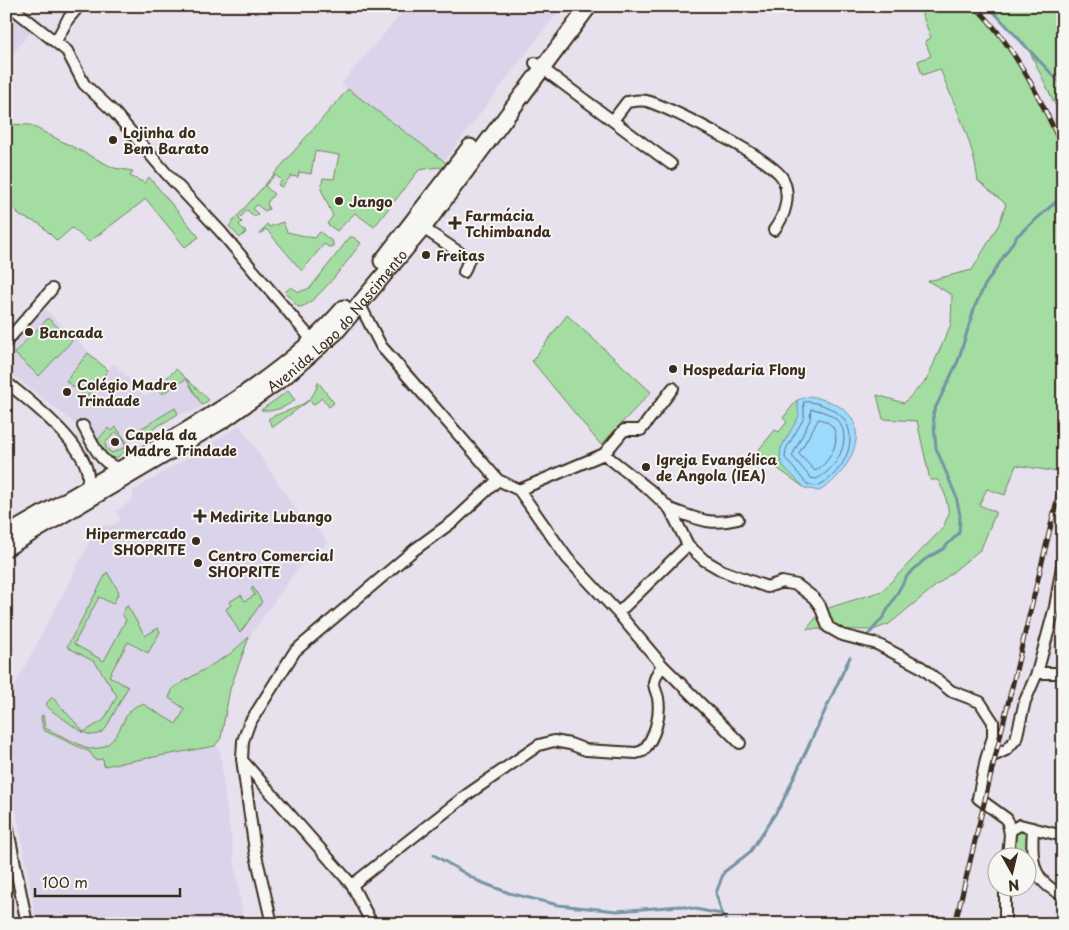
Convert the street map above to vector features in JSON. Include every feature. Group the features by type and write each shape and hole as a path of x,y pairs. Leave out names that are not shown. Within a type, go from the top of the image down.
{"main road":[{"name":"Avenida Lopo do Nascimento","path":"6,548 190,441 259,396 330,337 360,305 423,228 539,66 577,6"},
{"name":"Avenida Lopo do Nascimento","path":"6,535 123,468 221,408 261,381 312,340 355,295 589,6"}],"street":[{"path":"10,6 67,51 84,84 114,112 154,160 221,232 312,340"},
{"path":"56,42 68,19 79,6"},
{"path":"539,66 614,119 671,164"},
{"path":"614,119 627,102 650,102 735,144 776,169 783,180 787,195 785,211 774,230"},
{"path":"423,228 469,259 464,272"},
{"path":"6,342 52,289"},
{"path":"360,305 381,346 498,480 519,490 567,558 618,613 662,665 740,743"},
{"path":"6,382 62,430 75,447 89,476 90,482 85,489"},
{"path":"519,490 604,454 624,430 640,430 673,388"},
{"path":"83,426 104,462 112,468 123,468"},
{"path":"75,447 90,438"},
{"path":"604,454 651,491 670,510 688,545 713,566 767,587 782,582 797,585 814,598 820,606 828,627 842,635 877,644 921,667 951,691 980,702 993,722 993,736 978,798 1007,819 1010,834 1009,848"},
{"path":"272,924 255,851 242,759 243,741 249,724 295,651 414,550 455,520 498,480"},
{"path":"670,510 719,524 738,519"},
{"path":"618,613 688,545"},
{"path":"986,759 1006,750 1016,740 1025,701 1037,673 1055,606 1063,560"},
{"path":"352,885 468,794 539,745 554,741 586,750 636,753 643,751 655,730 658,699 654,685 655,677 662,665"},
{"path":"1037,673 1063,673"},
{"path":"242,759 352,885 372,924"},
{"path":"6,820 27,924"},
{"path":"1010,834 1020,824 1063,836"},
{"path":"1033,828 1031,855 1037,874 1050,889 1063,895"},
{"path":"1005,898 1005,924"}],"shaded area":[{"path":"408,6 561,7 444,161 341,84"},
{"path":"6,11 32,30 6,62"},
{"path":"45,309 108,370 113,363 146,397 176,369 209,400 192,412 178,414 128,444 127,450 116,458 107,457 87,423 81,428 6,370 6,349"},
{"path":"240,425 307,527 312,523 328,542 296,571 249,637 230,689 221,738 215,746 220,750 224,791 244,924 37,924 6,754 6,687 14,688 97,528 107,525 109,527 121,520 116,511 133,500 133,491"}],"green space":[{"path":"919,6 975,6 1003,41 1025,75 1036,93 1063,149 1063,473 1016,465 1005,495 987,489 979,505 996,512 981,549 889,624 873,630 807,629 822,610 882,591 943,528 949,513 945,494 938,480 930,480 917,421 883,419 877,395 904,403 927,379 951,324 952,295 928,281 972,270 999,224 1006,204 978,181 968,138 940,69 922,75 918,61 931,56 925,41 931,38"},
{"path":"988,6 1063,6 1063,121 1030,52"},
{"path":"348,89 444,161 449,167 446,171 439,167 419,170 374,227 355,213 337,231 327,224 333,216 321,189 323,178 334,179 339,155 315,151 311,174 299,172 298,177 291,176 282,187 278,185 282,180 275,175 265,186 274,194 267,203 269,209 265,211 257,205 253,209 258,214 255,217 247,210 239,219 242,222 239,225 246,232 240,238 229,226"},
{"path":"6,124 30,125 114,168 133,171 130,176 145,183 149,177 199,237 185,247 146,199 89,242 72,228 57,241 40,224 20,216 6,197"},
{"path":"283,222 287,232 314,238 320,232 333,242 333,246 329,247 324,244 302,271 266,229 260,234 267,224 269,227"},
{"path":"350,237 361,243 322,291 304,306 298,307 285,292 291,287 299,292 310,288"},
{"path":"567,315 651,392 601,445 532,361"},
{"path":"48,318 72,341 39,376 14,353"},
{"path":"88,353 108,370 86,397 66,381"},
{"path":"176,369 209,400 202,405 186,379 162,394 157,387"},
{"path":"318,382 334,403 329,407 322,398 313,405 310,400 273,427 268,419 305,403 311,398"},
{"path":"288,391 295,400 291,403 275,410 261,410"},
{"path":"797,400 800,416 781,448 784,467 805,488 756,453 775,430 779,432 787,422 783,418"},
{"path":"175,408 178,414 140,437 137,431"},
{"path":"116,427 128,444 127,450 116,458 107,457 97,441 108,428 112,431","holes":["116,432 123,438 126,447 112,453 106,448 105,443"]},
{"path":"107,572 119,592 113,604 99,597 74,644 104,661 126,620 122,614 127,605 145,636 158,628 160,632 148,653 128,642 109,676 128,687 106,728 101,733 90,735 85,733 74,726 51,710 46,704 52,697 84,732 104,720 117,696 95,662 67,647"},
{"path":"253,587 262,602 240,633 226,609 231,605 229,602 241,595 245,601 255,595 251,589"},
{"path":"249,637 230,689 221,738 215,746 104,766 103,759 95,760 90,752 43,730 41,716 43,715 45,728 89,749 101,747 109,743 115,736 129,712 143,704 176,724 185,709 169,698 173,688 230,654"},
{"path":"1011,830 1032,835 1029,848 1006,848"}],"water":[{"path":"811,396 833,403 843,409 851,417 855,427 856,438 850,459 836,478 819,491 805,488 784,467 780,459 781,448 799,416 797,400"}],"waterway":[{"path":"988,6 1063,86"},
{"path":"868,635 884,616 907,576 924,560 943,549 959,533 960,515 956,496 936,448 933,413 958,361 975,306 985,285 1017,236 1058,200"},
{"path":"728,924 722,914 716,893 724,872 750,852 781,805 850,657"},
{"path":"434,855 478,881 509,893 558,905 617,911 680,906 721,914"}],"railway":[{"path":"975,6 989,21 1014,55 1036,92 1063,149"},
{"path":"955,924 1063,475"}],"place":[{"name":"Lojinha do Bem Barato","path":"113,140"},
{"name":"Jango","path":"339,201"},
{"name":"Farmácia Tchimbanda","path":"455,223"},
{"name":"Freitas","path":"426,255"},
{"name":"Bancada","path":"29,332"},
{"name":"Hospedaria Flony","path":"673,369"},
{"name":"Colégio Madre Trindade","path":"67,392"},
{"name":"Capela da Madre Trindade","path":"115,442"},
{"name":"Igreja Evangélica de Angola (IEA)","path":"646,467"},
{"name":"Medirite Lubango","path":"200,516"},
{"name":"Hipermercado SHOPRITE","path":"196,541"},
{"name":"Centro Comercial SHOPRITE","path":"198,563"}]}
